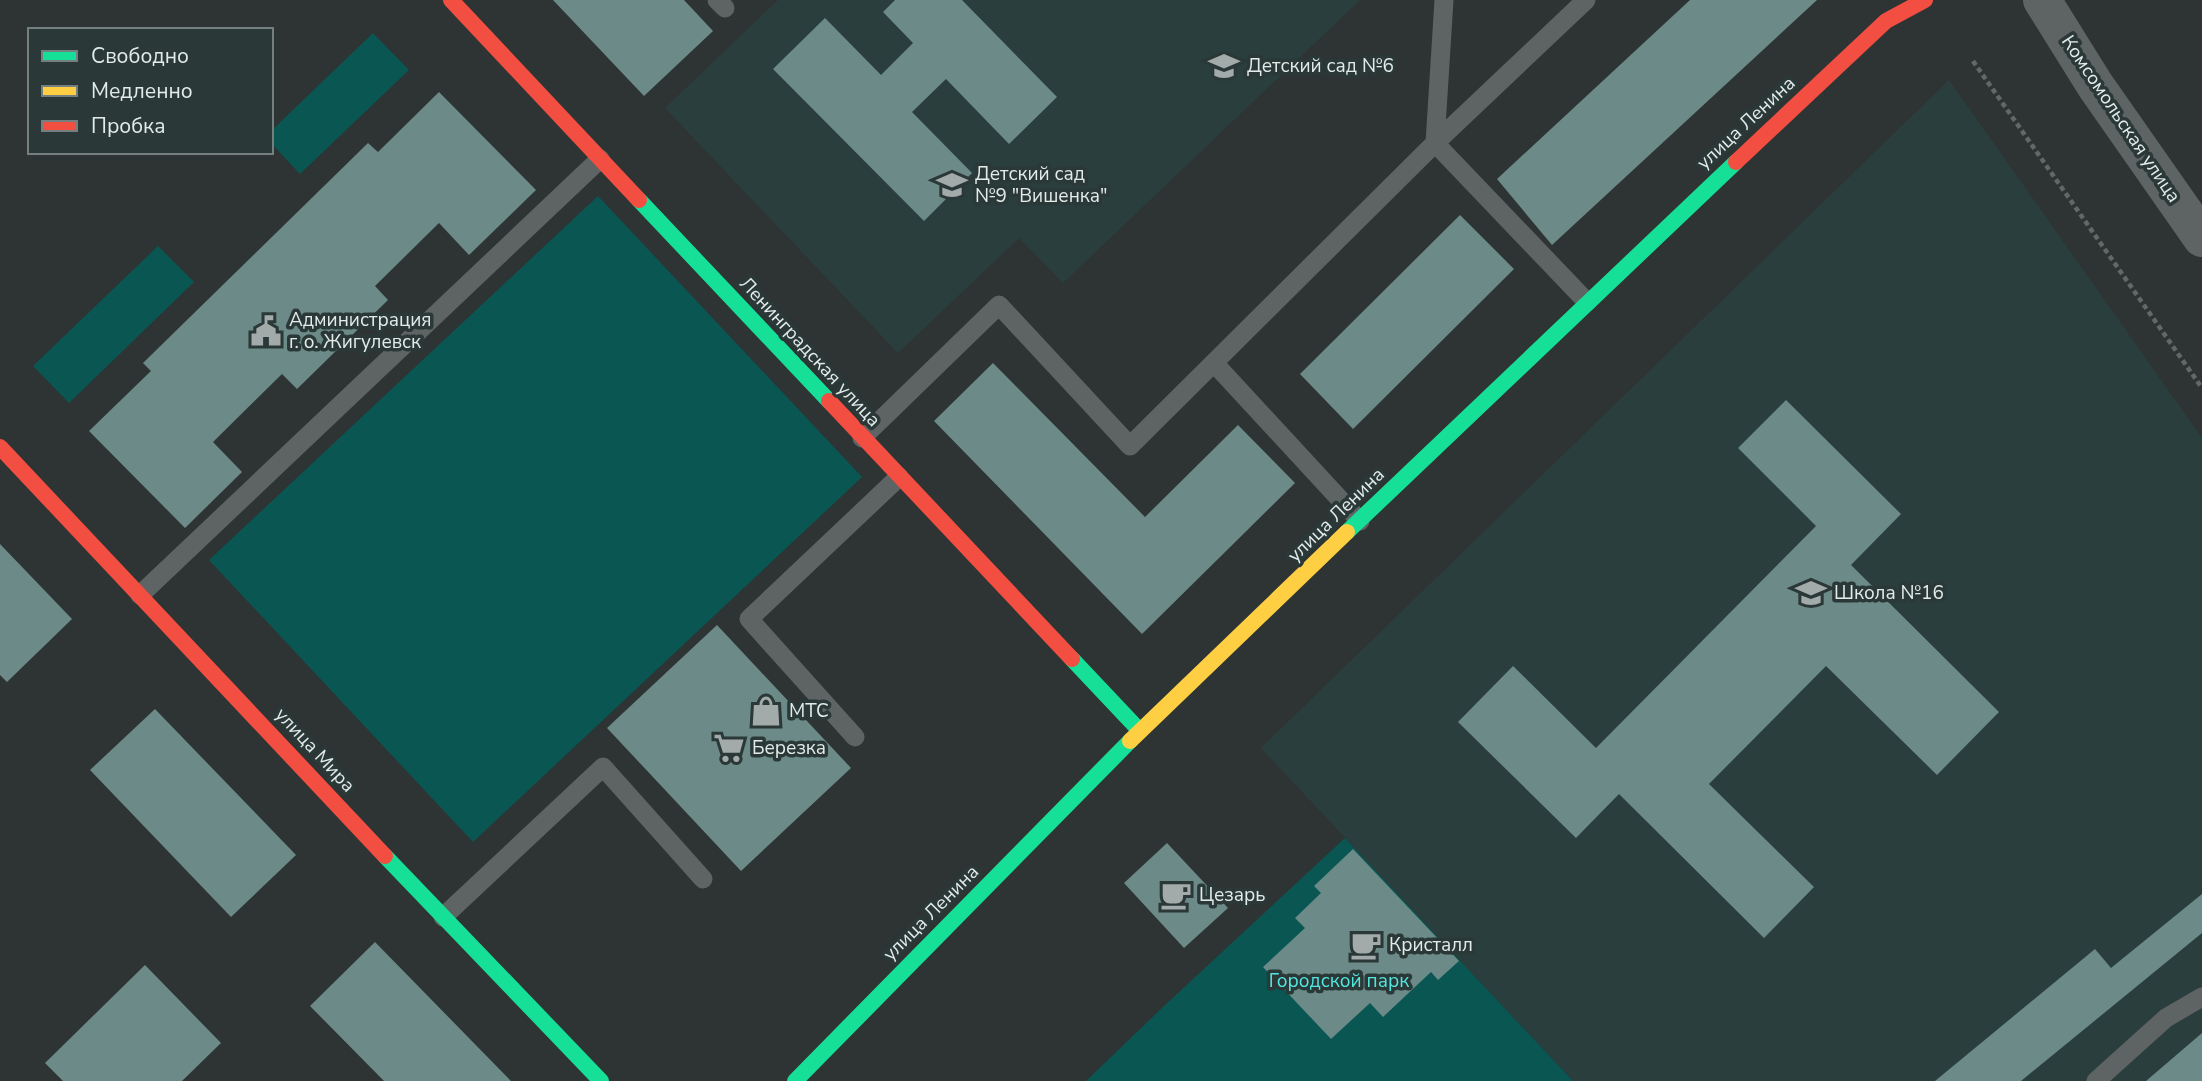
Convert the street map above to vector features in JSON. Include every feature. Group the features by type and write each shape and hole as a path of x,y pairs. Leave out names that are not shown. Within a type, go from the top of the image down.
{"street":[{"name":"Ленинградская улица","path":"451,0 1140,731"},
{"name":"улица Ленина","path":"794,1081 1140,731 1587,302 1885,21 1924,0"},
{"name":"Комсомольская улица","path":"2042,0 2095,85 2202,238"},
{"name":"улица Мира","path":"0,447 601,1081"}],"lane":[{"path":"1444,0 1435,143 1587,302"},
{"path":"862,438 999,305 1130,446 1435,143 1586,0"},
{"path":"140,595 600,159"},
{"path":"1215,364 1360,521"},
{"path":"855,737 749,619 899,477"},
{"path":"443,917 603,767 703,879"},
{"path":"2096,1081 2166,1018 2202,997"}],"path":[{"path":"1973,61 2202,388"}],"shaded area":[{"name":"Детский сад №9 \"Вишенка\"","path":"778,0 1360,0 1063,283 1019,238 898,353 665,108"},
{"name":"Школа №16","path":"1949,80 2202,438 2202,1081 1573,1081 1261,748"}],"green space":[{"path":"373,33 409,70 300,174 273,145 273,129"},
{"path":"598,196 862,477 473,842 209,560"},
{"path":"158,246 194,282 69,403 33,366"},
{"name":"Городской парк","path":"1345,838 1573,1081 1086,1081 1164,1006"}],"building":[{"path":"553,0 684,0 713,31 644,96"},
{"path":"895,0 962,0 1057,97 1009,144 946,79 912,112 972,173 924,221 773,69 825,18 881,75 913,43 883,12"},
{"path":"1690,0 1817,0 1552,245 1497,179"},
{"name":"Администрация г. о. Жигулевск","path":"439,92 536,190 469,255 439,223 375,286 388,300 297,389 282,374 213,442 242,472 185,528 89,431 151,371 143,363 368,143 378,152"},
{"path":"1460,215 1514,269 1353,429 1300,374"},
{"path":"993,363 1145,517 1238,425 1295,483 1142,634 934,421"},
{"path":"1786,400 1901,514 1851,565 1999,712 1937,775 1826,666 1709,784 1814,887 1764,938 1619,794 1576,838 1458,722 1513,666 1596,748 1816,526 1738,448"},
{"path":"0,544 72,619 7,682 0,675"},
{"name":"Березка","path":"717,625 851,768 741,871 607,728"},
{"path":"155,709 296,855 231,917 90,770"},
{"name":"Цезарь","path":"1167,843 1228,908 1184,948 1124,883"},
{"name":"Кристалл","path":"1353,849 1459,961 1438,980 1431,972 1383,1017 1370,1003 1331,1039 1263,967 1305,928 1295,918 1321,893 1314,886"},
{"path":"2202,894 2202,933 2021,1081 1935,1081 2095,949 2111,968"},
{"path":"375,942 511,1081 384,1081 310,1006"},
{"path":"145,965 221,1043 182,1081 63,1081 45,1063"},
{"path":"2202,1033 2202,1081 2146,1081"}],"traffic: fast":[{"path":"1347,532 1736,162"},
{"path":"639,200 829,401"},
{"path":"1072,659 1140,731"},
{"path":"795,1081 1130,741"},
{"path":"385,856 601,1081"}],"traffic: slow":[{"path":"1130,741 1347,532"}],"traffic: jam":[{"path":"451,0 639,200"},
{"path":"1736,162 1886,21 1925,0"},
{"path":"829,401 1072,659"},
{"path":"0,447 385,856"}],"place":[{"name":"Детский сад №6","path":"1224,66"},
{"name":"Детский сад №9 \"Вишенка\"","path":"952,185"},
{"name":"Администрация г. о. Жигулевск","path":"266,331"},
{"name":"Школа №16","path":"1811,593"},
{"name":"МТС","path":"766,711"},
{"name":"Березка","path":"729,748"},
{"name":"Цезарь","path":"1176,895"},
{"name":"Кристалл","path":"1366,945"}]}
